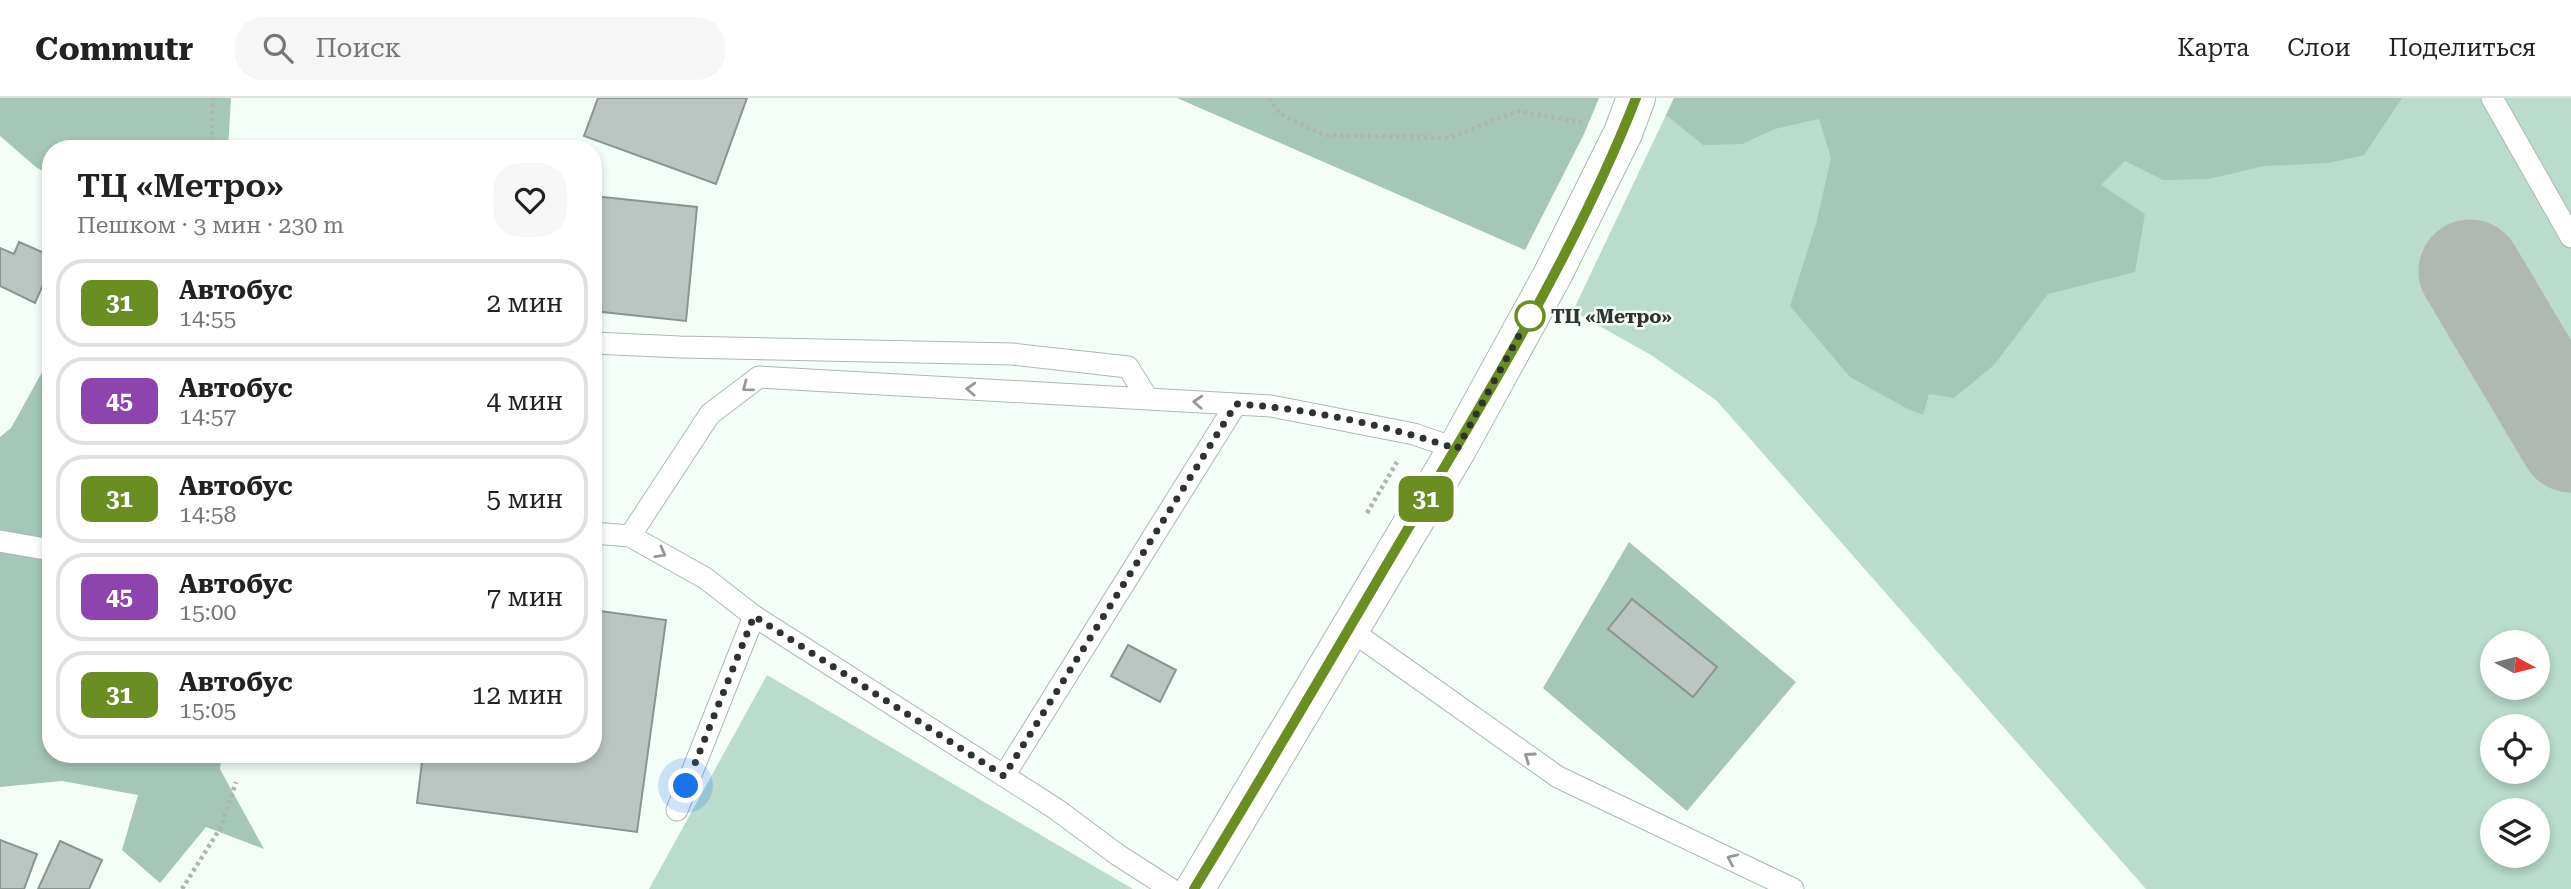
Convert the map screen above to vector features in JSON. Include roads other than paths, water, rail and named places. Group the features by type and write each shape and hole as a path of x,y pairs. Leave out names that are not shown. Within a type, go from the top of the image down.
{"main road":[{"path":"1195,889 1457,449 1553,274 1629,115"}],"lane":[{"path":"2492,98 2571,237"},
{"path":"602,343 681,347 1012,354 1128,367 1148,399"},
{"path":"629,536 710,414 760,377 1271,406 1413,435 1457,449"},
{"path":"1004,776 1236,404"},
{"path":"602,534 629,536 705,578 754,616 1004,776 1171,889"},
{"path":"0,541 42,548"},
{"path":"677,810 754,616"},
{"path":"1349,629 1558,777 1793,889"}],"place":[{"name":"ТЦ «Метро»","path":"1530,316"}]}
